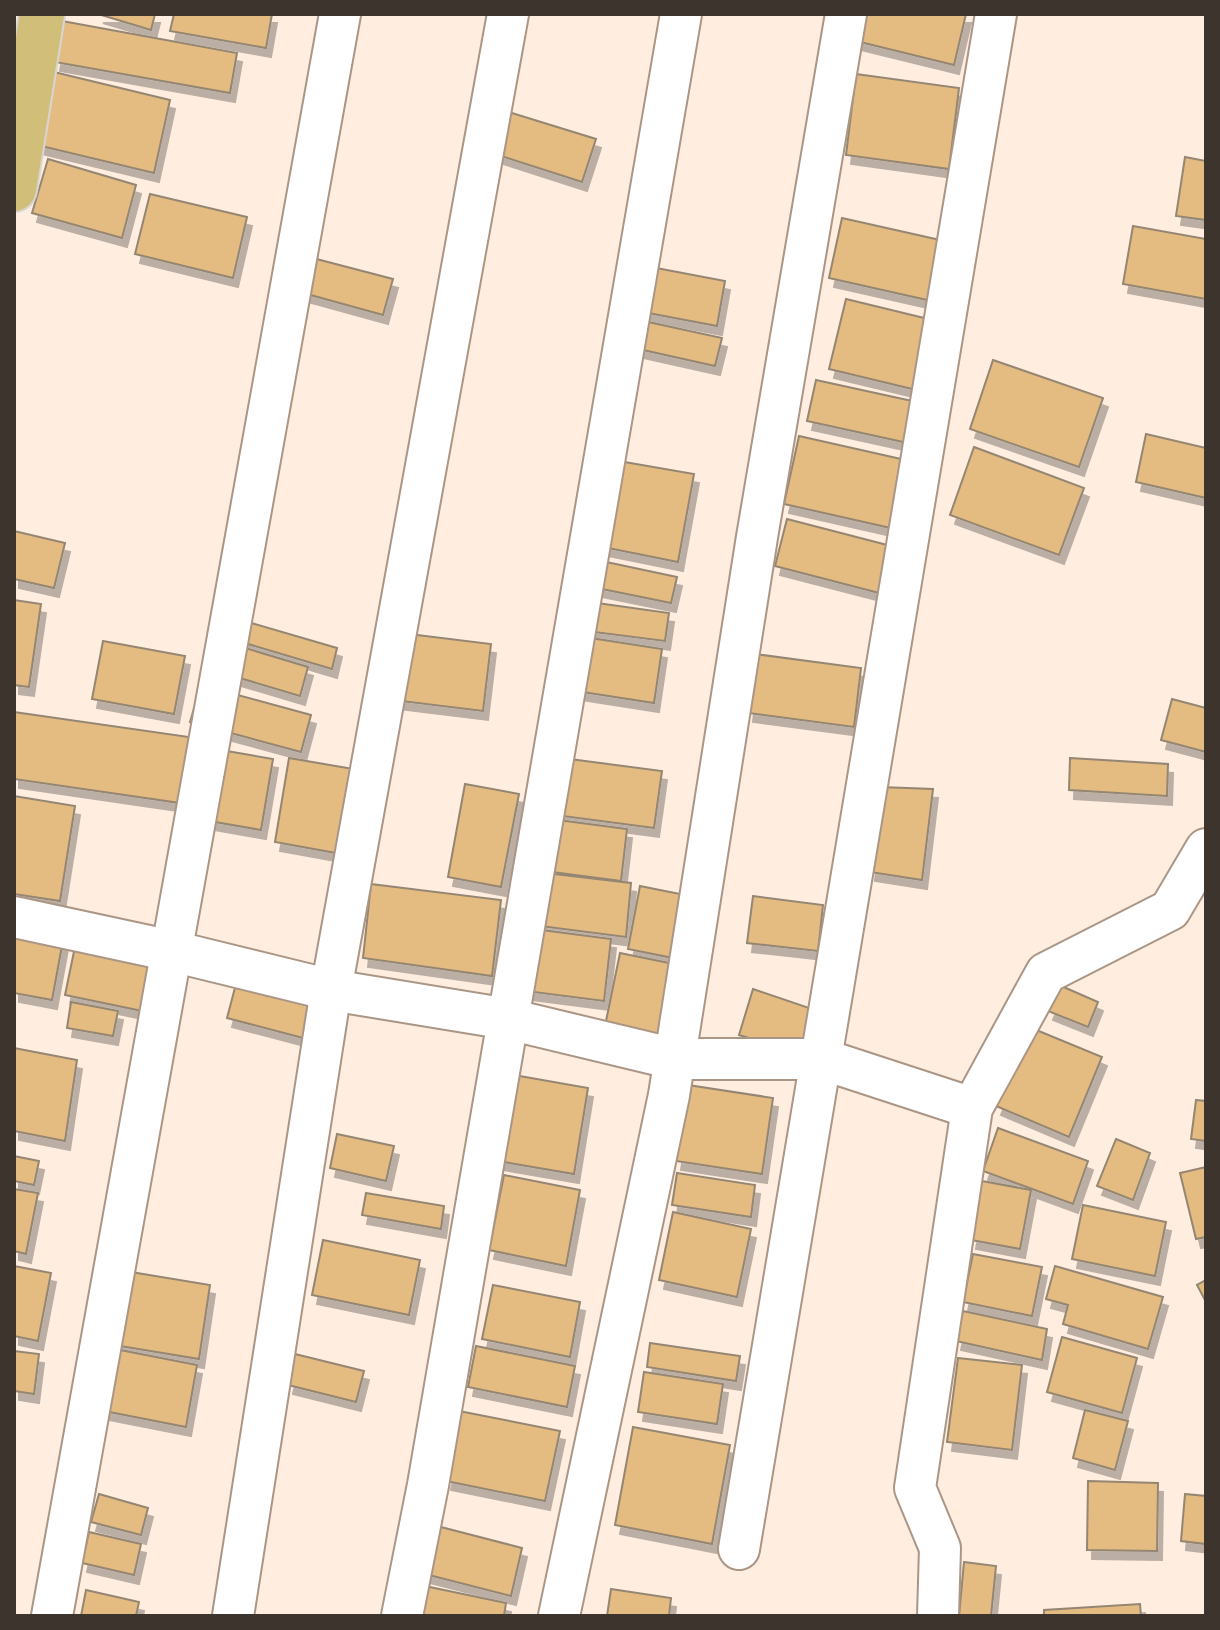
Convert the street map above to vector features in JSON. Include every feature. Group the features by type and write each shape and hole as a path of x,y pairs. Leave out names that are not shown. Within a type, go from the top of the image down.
{"main road":[{"path":"14,189 42,14"}],"street":[{"path":"52,1616 340,14"},
{"path":"233,1616 331,990 508,14"},
{"path":"402,1616 428,1485 681,14"},
{"path":"559,1616 669,1095 755,553 846,14"},
{"path":"739,1549 996,14"},
{"path":"938,1616 940,1548 915,1488 972,1108 1046,973 1170,910 1206,849"},
{"path":"14,917 331,990 508,1019 675,1059 822,1059 972,1108"}],"building":[{"path":"98,14 155,14 151,30"},
{"path":"174,14 272,14 266,48 170,31"},
{"path":"863,14 966,14 954,65 856,41"},
{"path":"62,21 237,53 230,93 55,62"},
{"path":"54,72 170,100 154,173 37,145"},
{"path":"856,74 959,88 949,169 846,155"},
{"path":"502,110 596,139 582,182 489,152"},
{"path":"1185,157 1206,161 1206,220 1176,216"},
{"path":"48,159 136,185 122,238 32,213"},
{"path":"150,194 247,217 233,278 135,254"},
{"path":"842,218 958,244 945,304 829,278"},
{"path":"1133,226 1206,239 1206,299 1123,284"},
{"path":"305,256 393,279 383,315 296,291"},
{"path":"651,267 725,281 717,326 643,312"},
{"path":"846,299 949,324 933,394 829,369"},
{"path":"639,320 722,338 715,366 634,348"},
{"path":"993,360 1103,398 1079,467 970,429"},
{"path":"816,380 926,404 917,445 807,421"},
{"path":"1146,434 1206,448 1206,498 1136,482"},
{"path":"799,436 910,461 895,529 784,504"},
{"path":"974,447 1084,488 1059,555 950,515"},
{"path":"613,460 694,474 678,562 598,546"},
{"path":"787,519 895,547 883,594 775,566"},
{"path":"14,531 65,543 54,588 14,579"},
{"path":"597,560 677,577 671,603 592,587"},
{"path":"14,600 41,604 29,687 14,685"},
{"path":"590,602 669,613 665,641 586,631"},
{"path":"224,615 337,648 332,669 218,635"},
{"path":"401,633 491,644 483,711 393,700"},
{"path":"584,637 662,649 654,703 576,691"},
{"path":"212,638 308,667 300,696 203,667"},
{"path":"103,641 185,656 174,714 92,699"},
{"path":"755,654 861,668 854,727 748,713"},
{"path":"201,685 311,715 301,752 190,722"},
{"path":"1172,699 1206,708 1206,752 1161,740"},
{"path":"14,712 189,737 180,803 14,779"},
{"path":"221,750 273,759 261,830 209,821"},
{"path":"289,758 371,772 358,857 275,842"},
{"path":"562,758 662,771 654,828 555,815"},
{"path":"1070,758 1168,764 1167,796 1069,790"},
{"path":"465,784 519,794 501,887 448,877"},
{"path":"880,787 933,789 922,880 870,872"},
{"path":"14,796 75,806 60,901 14,894"},
{"path":"558,820 627,829 621,881 552,872"},
{"path":"546,873 631,883 626,937 540,926"},
{"path":"371,884 501,900 492,976 363,958"},
{"path":"640,886 685,895 673,958 628,949"},
{"path":"753,896 823,905 818,951 747,943"},
{"path":"17,926 64,935 52,1000 14,993"},
{"path":"534,929 611,939 604,1001 526,991"},
{"path":"77,937 158,954 147,1012 65,995"},
{"path":"620,953 679,965 667,1043 605,1026"},
{"path":"236,984 312,1003 303,1038 227,1018"},
{"path":"1059,985 1098,1002 1088,1027 1048,1011"},
{"path":"753,989 821,1012 803,1054 739,1035"},
{"path":"71,1002 118,1011 113,1036 67,1028"},
{"path":"1029,1027 1102,1057 1069,1137 996,1106"},
{"path":"14,1048 77,1060 65,1141 14,1131"},
{"path":"514,1075 588,1088 574,1174 498,1161"},
{"path":"688,1085 773,1098 762,1174 676,1161"},
{"path":"1196,1100 1206,1101 1206,1141 1191,1139"},
{"path":"998,1128 1088,1161 1073,1204 983,1171"},
{"path":"337,1134 394,1146 386,1181 330,1168"},
{"path":"1116,1139 1150,1153 1133,1200 1097,1186"},
{"path":"14,1156 39,1161 34,1185 14,1181"},
{"path":"1206,1167 1206,1237 1196,1239 1180,1173"},
{"path":"677,1173 755,1185 751,1217 672,1205"},
{"path":"504,1175 580,1190 566,1266 489,1250"},
{"path":"982,1181 1031,1190 1020,1249 971,1240"},
{"path":"14,1189 38,1193 26,1254 14,1251"},
{"path":"366,1193 444,1206 441,1229 362,1215"},
{"path":"1083,1205 1166,1222 1155,1276 1072,1259"},
{"path":"673,1212 751,1229 737,1297 659,1280"},
{"path":"323,1240 420,1260 409,1315 312,1295"},
{"path":"973,1254 1042,1267 1032,1316 963,1302"},
{"path":"14,1266 51,1273 38,1341 14,1336"},
{"path":"1055,1266 1163,1297 1148,1349 1063,1324 1068,1305 1046,1299"},
{"path":"125,1271 210,1285 199,1359 114,1345"},
{"path":"1206,1280 1206,1302 1197,1285"},
{"path":"493,1285 580,1302 570,1357 482,1339"},
{"path":"963,1311 1047,1329 1042,1360 956,1341"},
{"path":"1062,1337 1137,1358 1122,1413 1047,1392"},
{"path":"650,1343 740,1356 736,1381 647,1367"},
{"path":"476,1346 575,1366 567,1407 468,1387"},
{"path":"115,1349 197,1365 186,1427 104,1411"},
{"path":"14,1351 39,1354 34,1394 14,1391"},
{"path":"295,1354 364,1371 356,1402 288,1385"},
{"path":"958,1358 1022,1365 1012,1450 947,1442"},
{"path":"644,1372 723,1384 717,1424 638,1412"},
{"path":"1085,1410 1128,1421 1115,1470 1073,1458"},
{"path":"459,1411 560,1431 545,1501 446,1481"},
{"path":"633,1427 730,1445 712,1544 615,1525"},
{"path":"1088,1481 1158,1483 1157,1551 1087,1550"},
{"path":"99,1494 148,1508 141,1535 91,1522"},
{"path":"1185,1494 1206,1496 1206,1544 1181,1541"},
{"path":"437,1526 522,1548 511,1596 425,1574"},
{"path":"89,1532 141,1544 134,1575 82,1563"},
{"path":"964,1562 996,1566 991,1616 959,1616"},
{"path":"425,1586 506,1603 504,1616 418,1615"},
{"path":"611,1589 671,1598 669,1616 607,1616"},
{"path":"86,1590 139,1602 136,1616 81,1616"},
{"path":"1140,1604 1141,1616 1044,1616 1044,1610"}]}
